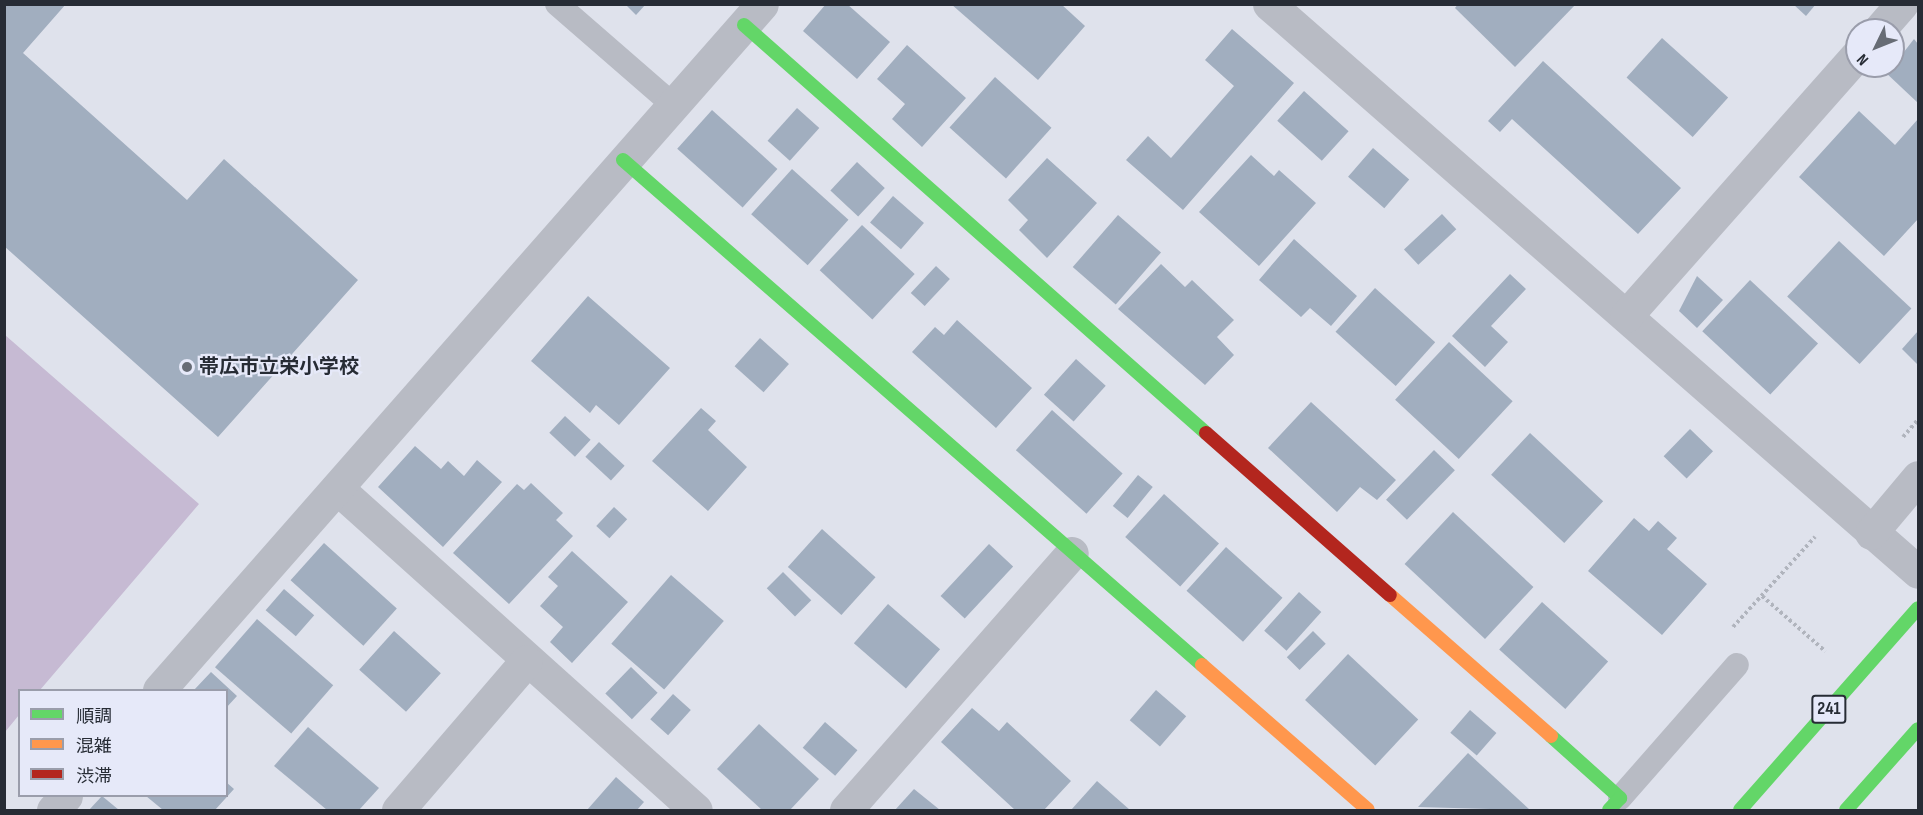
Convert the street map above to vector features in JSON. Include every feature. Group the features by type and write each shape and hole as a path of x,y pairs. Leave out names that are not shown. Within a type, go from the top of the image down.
{"main road":[{"path":"755,11 1615,804"},
{"path":"623,160 1368,810"},
{"name":"241","path":"1740,810 1918,608"},
{"path":"1846,810 1918,729"}],"street":[{"path":"1890,18 1902,4"},
{"path":"1274,6 1918,572"},
{"path":"160,689 755,11"},
{"path":"1626,316 1845,69"},
{"path":"1871,533 1918,477"},
{"path":"337,488 526,661 696,810"},
{"path":"846,810 1072,553"},
{"path":"398,810 526,661"},
{"path":"53,810 64,797"}],"lane":[{"path":"557,4 673,105"},
{"path":"1615,804 1737,665"}],"shaded area":[{"path":"5,335 199,504 41,689 18,689 18,716 5,732"}],"building":[{"path":"4,4 66,4 23,53 187,200 224,159 358,280 218,437 4,246"},
{"path":"625,4 646,4 636,15"},
{"path":"826,4 847,4 890,42 857,79 803,31"},
{"path":"951,4 1061,4 1085,26 1038,80"},
{"path":"1458,4 1576,4 1515,67 1455,8"},
{"path":"1793,4 1816,4 1806,16"},
{"path":"1232,29 1294,83 1183,210 1126,160 1148,136 1171,158 1234,86 1205,60"},
{"path":"1662,38 1728,98 1693,137 1627,77"},
{"path":"1914,39 1918,44 1918,103 1891,78 1905,78 1905,51"},
{"path":"907,45 966,98 922,147 892,119 905,104 877,79"},
{"path":"1543,61 1681,188 1638,234 1512,119 1500,132 1488,121"},
{"path":"995,77 1051,128 1006,178 949,128"},
{"path":"1304,91 1349,131 1322,161 1277,121"},
{"path":"797,108 819,128 790,161 768,141"},
{"path":"712,110 777,169 743,208 677,149"},
{"path":"1859,111 1895,145 1918,119 1918,219 1884,256 1799,177"},
{"path":"1373,148 1409,179 1384,208 1348,177"},
{"path":"1251,155 1274,176 1279,170 1316,203 1259,266 1199,212"},
{"path":"1047,158 1097,203 1047,258 1019,230 1028,220 1008,200"},
{"path":"857,162 885,188 858,216 830,191"},
{"path":"792,169 848,220 808,265 751,214"},
{"path":"893,196 924,223 901,249 870,222"},
{"path":"1442,214 1456,229 1418,265 1404,249"},
{"path":"1118,215 1161,252 1116,304 1073,267"},
{"path":"862,225 915,274 872,319 820,270"},
{"path":"1294,239 1357,296 1331,326 1310,308 1301,317 1259,280"},
{"path":"1839,241 1911,309 1860,364 1787,297"},
{"path":"1161,264 1185,287 1192,280 1234,320 1217,337 1234,355 1205,385 1118,309"},
{"path":"936,266 950,279 925,306 911,293"},
{"path":"1510,274 1526,289 1491,326 1508,342 1485,367 1452,336"},
{"path":"1697,276 1723,300 1697,328 1679,311"},
{"path":"1750,280 1818,343 1770,395 1702,331"},
{"path":"1375,288 1435,342 1396,386 1336,332"},
{"path":"588,296 670,368 619,425 596,405 590,413 531,361"},
{"path":"957,320 1032,388 996,428 912,352 935,327 944,335"},
{"path":"1918,331 1918,365 1902,349"},
{"path":"760,338 789,364 764,392 735,366"},
{"path":"1449,342 1513,401 1459,459 1395,400"},
{"path":"1076,359 1106,386 1074,421 1044,395"},
{"path":"1311,402 1396,480 1377,500 1360,487 1337,512 1268,448"},
{"path":"701,408 716,421 708,430 747,467 708,511 652,461"},
{"path":"1052,410 1123,474 1086,514 1016,450"},
{"path":"565,416 591,440 575,457 549,433"},
{"path":"1690,429 1713,451 1687,479 1664,456"},
{"path":"1530,433 1603,501 1564,543 1491,475"},
{"path":"599,442 625,466 611,480 585,457"},
{"path":"415,446 441,469 448,461 464,476 477,460 502,482 443,547 378,487"},
{"path":"1434,450 1455,470 1407,520 1386,500"},
{"path":"1138,475 1153,487 1128,518 1113,506"},
{"path":"531,483 563,513 556,520 573,536 509,604 453,553 517,484 524,490"},
{"path":"1164,494 1219,544 1180,587 1125,537"},
{"path":"614,507 627,519 609,538 596,526"},
{"path":"1453,512 1533,587 1485,639 1405,564"},
{"path":"1634,518 1649,531 1658,521 1677,538 1667,549 1707,584 1662,635 1588,571"},
{"path":"822,529 876,577 841,615 788,567"},
{"path":"324,543 397,609 363,646 291,580"},
{"path":"989,544 1013,567 965,618 941,596"},
{"path":"1226,547 1282,598 1243,642 1187,591"},
{"path":"572,551 628,602 572,663 550,642 563,627 540,606 558,586 548,577"},
{"path":"783,572 811,600 795,617 767,588"},
{"path":"671,575 724,621 664,690 611,644"},
{"path":"284,589 314,615 296,636 266,610"},
{"path":"1299,592 1321,612 1286,651 1264,631"},
{"path":"1542,602 1608,662 1565,709 1499,650"},
{"path":"888,604 940,649 906,689 854,643"},
{"path":"257,619 333,685 291,734 215,667"},
{"path":"394,631 441,673 406,712 359,670"},
{"path":"1313,631 1326,644 1300,670 1287,657"},
{"path":"1348,654 1418,719 1375,766 1305,700"},
{"path":"631,667 658,693 632,719 605,694"},
{"path":"211,672 237,696 228,706 228,689 195,689"},
{"path":"1156,690 1186,716 1160,746 1130,720"},
{"path":"673,694 691,710 668,735 650,719"},
{"path":"972,708 999,731 1007,722 1071,781 1044,810 1015,810 941,742"},
{"path":"1470,710 1496,733 1477,756 1450,733"},
{"path":"825,722 857,750 835,776 803,748"},
{"path":"759,724 819,779 790,810 762,810 717,769"},
{"path":"308,727 379,788 359,810 327,810 274,766"},
{"path":"1468,753 1530,810 1418,807"},
{"path":"616,777 644,802 637,810 587,810"},
{"path":"1097,781 1130,810 1071,810"},
{"path":"228,784 234,789 228,796"},
{"path":"914,789 940,810 895,810"},
{"path":"103,797 119,810 89,810"},
{"path":"147,797 227,797 215,810 163,810"}],"traffic: fast":[{"path":"744,25 1206,433"},
{"path":"623,160 1202,665"},
{"path":"1740,810 1918,608"},
{"path":"1846,810 1918,729"},
{"path":"1551,736 1620,798 1609,810"}],"traffic: slow":[{"path":"1390,595 1551,736"},
{"path":"1202,665 1368,810"}],"traffic: jam":[{"path":"1206,433 1390,595"}],"place":[{"name":"帯広市立栄小学校","path":"187,367"}]}
